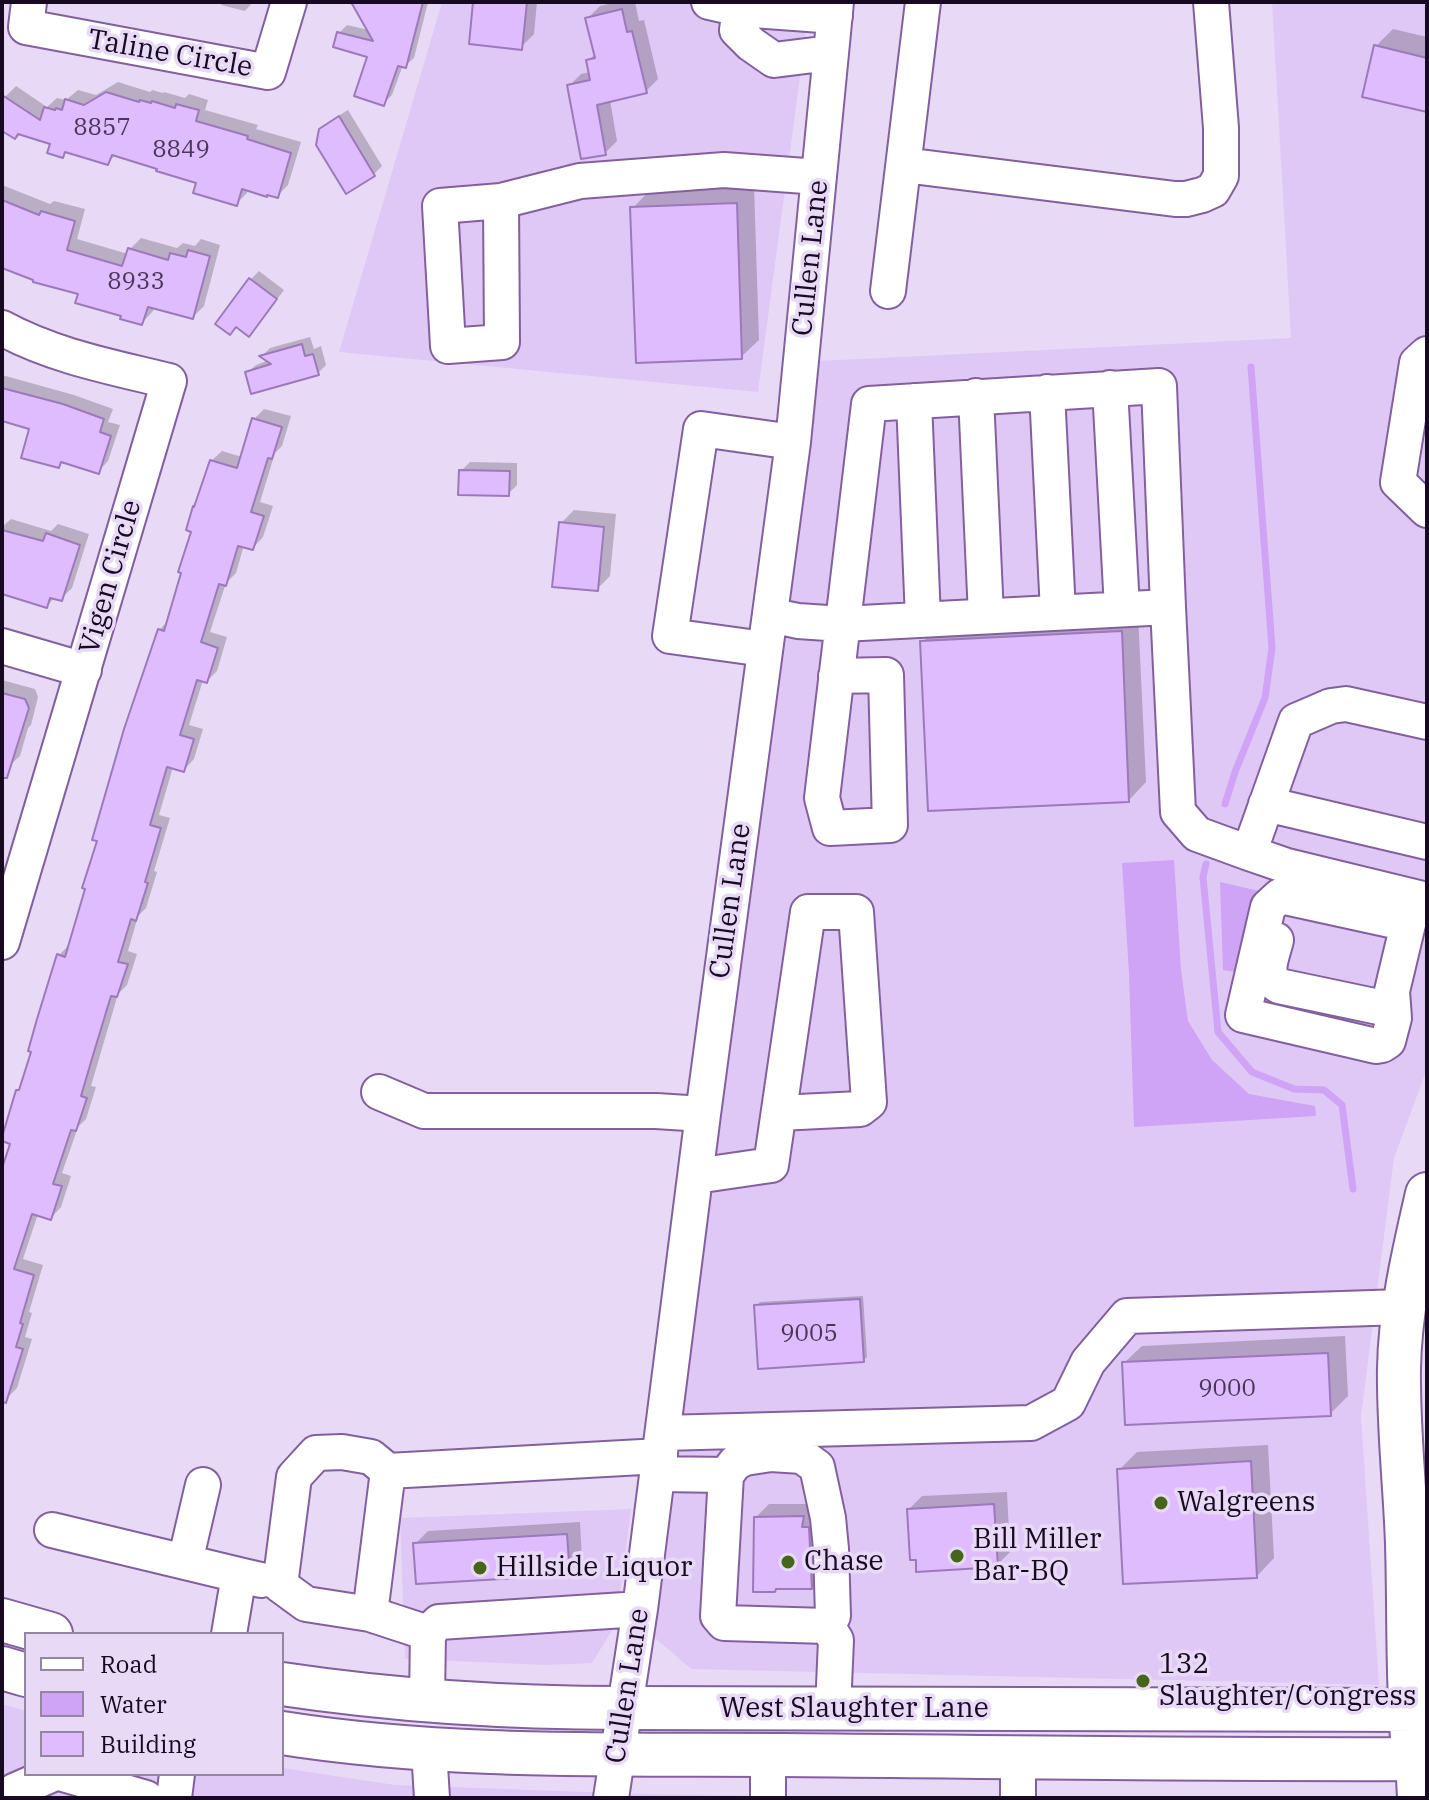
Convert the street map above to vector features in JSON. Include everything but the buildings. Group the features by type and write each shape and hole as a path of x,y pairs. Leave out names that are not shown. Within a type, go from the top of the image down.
{"main road":[{"path":"1419,1772 1417,1542 1400,1426 1399,1366 1403,1307 1427,1194"},
{"path":"2,1620 44,1632"},
{"path":"2,1668 24,1674"},
{"name":"West Slaughter Lane","path":"284,1684 349,1694 500,1706 1418,1710"},
{"name":"West Slaughter Lane","path":"284,1733 429,1750 1018,1757 1419,1772"}],"street":[{"name":"Taline Circle","path":"29,2 26,27 268,72 289,2"},
{"path":"888,291 923,2"},
{"path":"904,165 1175,199 1194,197 1213,190 1221,176 1221,128 1211,2"},
{"path":"830,53 774,60 737,30 725,5 836,9"},
{"name":"Cullen Lane","path":"611,1798 640,1609 793,442 836,9"},
{"path":"501,201 580,181 708,171 819,177"},
{"name":"Vigen Circle","path":"2,328 49,349 169,381 2,942"},
{"path":"1427,354 1417,363 1398,482 1427,510"},
{"path":"836,676 869,404 1159,386 1178,812 1197,834 1249,853 1284,881 1370,916 1417,907"},
{"path":"1110,388 1122,608"},
{"path":"1047,392 1058,612"},
{"path":"976,396 986,616"},
{"path":"914,401 923,619"},
{"path":"764,649 670,636 701,429 793,442"},
{"path":"770,615 798,621 842,624 1168,607"},
{"path":"2,646 84,670"},
{"path":"1249,853 1296,721 1331,706 1346,704 1427,722"},
{"path":"1266,804 1427,842"},
{"path":"1284,881 1358,884 1417,907"},
{"path":"1284,881 1268,907 1243,1015 1376,1046 1388,1041 1394,1018 1392,991 1417,907"},
{"path":"1358,884 1370,916"},
{"path":"696,1176 771,1165 808,912 856,912 869,1102 860,1109 779,1113"},
{"path":"379,1092 424,1111 656,1111 703,1114"},
{"path":"280,1585 294,1477 316,1453 342,1452 371,1457 388,1471 660,1454 1031,1423 1068,1403 1088,1362 1127,1316 1403,1307"},
{"path":"660,1454 726,1475"},
{"path":"771,1454 802,1456 817,1467 831,1549 833,1616 827,1626 724,1623 718,1616 726,1475 735,1463 745,1458 771,1454"},
{"path":"370,1614 388,1471"},
{"path":"185,1562 203,1485"},
{"path":"52,1530 280,1585 306,1604 370,1614 428,1633"},
{"path":"229,1632 239,1575"},
{"path":"427,1701 428,1633 439,1622 640,1609"},
{"path":"827,1626 836,1640 833,1709"},
{"path":"429,1750 432,1798"},
{"path":"768,1755 768,1798"},
{"path":"1018,1757 1018,1798"},
{"path":"12,1798 14,1791 48,1776"},
{"path":"70,1776 139,1797"},
{"path":"174,1798 177,1776"}],"shaded area":[{"path":"442,2 810,2 758,392 339,352"},
{"path":"1272,2 1427,2 1427,1069 1394,1158 1361,1416 1379,1685 691,1669 654,1637 669,1445 788,625 818,361 1291,338"},
{"path":"631,1509 616,1624 592,1663 546,1665 405,1659 400,1518"},
{"path":"2,1704 24,1710 24,1776 284,1776 284,1768 395,1785 642,1794 910,1798 2,1798"}],"water":[{"path":"1174,860 1181,970 1188,1021 1212,1060 1249,1094 1315,1106 1316,1116 1134,1127 1122,863"},
{"path":"1220,882 1259,891 1241,973 1223,970"}],"waterway":[{"path":"1225,804 1265,698 1272,648 1251,367"},
{"path":"1206,864 1203,877 1218,1032 1252,1072 1294,1089 1324,1090 1342,1105 1353,1189"}],"place":[{"name":"Walgreens","path":"1161,1503"},
{"name":"Bill Miller Bar-BQ","path":"957,1556"},
{"name":"Chase","path":"788,1562"},
{"name":"Hillside Liquor","path":"480,1568"},
{"name":"132 Slaughter/Congress","path":"1143,1681"}]}
